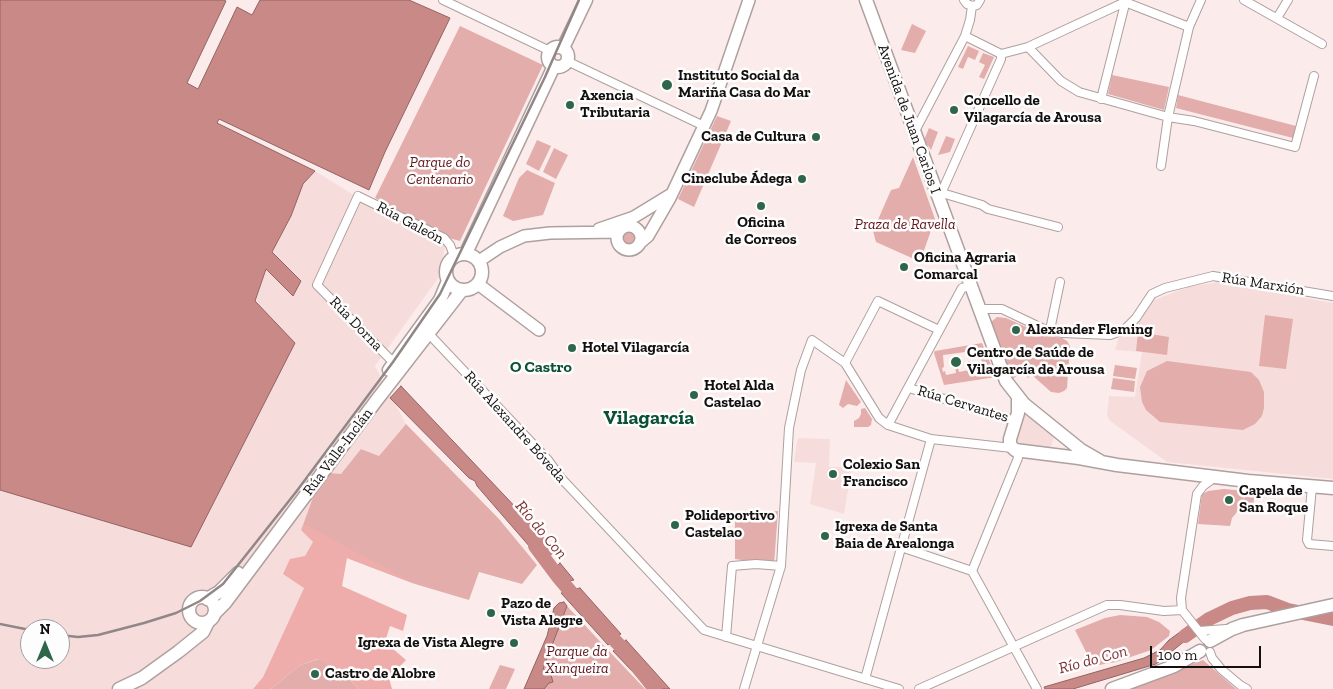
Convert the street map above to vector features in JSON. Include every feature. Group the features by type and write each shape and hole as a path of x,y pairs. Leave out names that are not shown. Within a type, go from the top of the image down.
{"main road":[{"path":"564,48 586,0"},
{"name":"Avenida de Juan Carlos I","path":"866,0 914,134 940,196 966,287 979,309 1003,374 1018,398 1081,450 1100,461"},
{"path":"555,47 564,48 568,55 567,61 562,66 554,66 549,61 550,51 555,47"},
{"path":"460,255 554,66"},
{"path":"460,255 472,255 479,261 483,273 478,284 471,289 462,290 454,287 448,281 446,268 449,261 460,255"},
{"name":"Rúa Valle-Inclán","path":"185,646 192,634 194,620 190,613 191,605 196,599 207,599 219,592 246,563 440,300 448,281"},
{"name":"Rúa Valle-Inclán","path":"119,689 142,678 203,632 211,618 225,603 381,394 462,290"},
{"path":"1018,398 1017,417 1010,439 1014,449 1117,465 1333,488"},
{"path":"194,620 201,623 211,618 214,606 207,599"},
{"path":"1112,689 1174,666 1205,643 1232,629 1333,605"}],"street":[{"path":"444,0 550,51"},
{"path":"618,228 618,244 623,249 634,250 648,236 718,95 749,0"},
{"path":"964,0 972,6 977,5 980,0"},
{"path":"1161,166 1168,117 1189,27 1201,0"},
{"path":"1244,0 1322,44"},
{"path":"1277,18 1288,0"},
{"path":"964,36 1001,54 1028,48 1126,1 1189,27"},
{"path":"1102,99 1126,1"},
{"path":"914,134 964,36 970,20 972,6"},
{"path":"1028,48 1061,81 1079,92 1168,117 1194,121 1295,147 1314,76"},
{"path":"1001,54 1001,59 940,196 982,205 988,209 1058,227"},
{"path":"567,61 704,126"},
{"name":"Rúa Galeón","path":"317,285 358,196 444,238 460,255"},
{"path":"618,228 634,217 666,202"},
{"path":"479,261 524,236 631,226 638,229 642,235 641,242"},
{"name":"Rúa Marxión","path":"979,309 1002,310 1050,330 1063,333 1110,336 1124,330 1136,318 1152,294 1165,288 1213,276 1333,296"},
{"path":"1050,330 1060,282"},
{"path":"478,284 539,330"},
{"name":"Rúa Dorna","path":"317,285 394,363"},
{"path":"888,425 939,330 966,287"},
{"path":"845,363 878,301 939,330"},
{"name":"Rúa Alexandre Bóveda","path":"429,334 548,460 561,478 599,520 701,628 707,632 899,689"},
{"path":"744,689 781,566 787,444 801,370 812,340 845,363 879,418 888,425 931,439 1014,449 1018,458 972,571"},
{"name":"Rúa Cervantes","path":"909,388 1012,420 1017,417"},
{"name":"Avenida de Juan Carlos I","path":"1017,417 1023,410 1026,410 1046,422"},
{"name":"Avenida de Juan Carlos I","path":"1056,455 1068,453 1071,450 1059,433"},
{"path":"865,679 931,439"},
{"path":"1216,477 1203,486 1197,494 1182,590 1182,610 1221,669 1247,689"},
{"path":"1312,487 1307,540 1309,544 1333,546"},
{"path":"901,547 972,571 1037,688"},
{"path":"726,637 732,566 756,564 781,566"},
{"path":"919,689 1107,606 1120,605 1164,611 1182,610"}],"shaded area":[{"path":"0,0 224,0 226,1 187,83 198,89 237,7 252,15 260,0 409,0 450,18 385,152 369,190 219,119 217,123 315,171 303,184 291,216 272,252 301,281 293,296 266,269 255,301 295,343 191,547 0,490"},
{"path":"315,171 357,197 446,242 439,277 375,366 406,424 379,456 361,449 303,525 301,530 313,542 305,556 304,588 263,677 253,689 0,689 0,490 191,547 255,302 272,252 303,184"},
{"path":"1218,282 1333,303 1333,479 1167,462 1110,421 1107,415 1109,396 1135,397 1142,352 1115,350 1118,339 1154,300 1188,287"},
{"path":"401,386 556,550 543,562 477,486 475,481 469,478 390,398"},
{"path":"1026,414 1054,437 1050,449 1017,444 1016,442"},
{"name":"Colexio San Francisco","path":"799,438 830,439 829,467 852,467 844,514 810,504 816,463 794,462"},
{"path":"303,525 415,584 347,558 342,586 407,615 403,631 390,626 385,642 406,660 389,678 392,689 359,689 352,682 318,659 300,665 271,689 253,689 263,677 304,588 283,574 290,559 305,556 313,542 301,530"},
{"path":"560,563 574,580 556,584 552,571"},
{"path":"580,588 621,634 608,645 561,593"},
{"path":"564,602 567,606 543,669 550,672 553,682 549,683 544,689 524,689 547,636 554,608 559,603"},
{"path":"1187,627 1193,630 1191,636 1156,664 1073,689 1045,689 1044,687 1144,658 1160,650 1169,640"},
{"path":"626,640 670,689 649,689 613,651"}],"green space":[{"path":"912,24 926,31 915,53 901,50"},
{"name":"Parque do Centenario","path":"460,26 543,65 460,241 449,238 375,198"},
{"path":"968,46 979,51 975,60 968,57 963,69 958,67"},
{"path":"983,53 994,57 984,79 979,77 985,65 979,62"},
{"path":"1112,75 1169,87 1164,110 1108,94"},
{"path":"1178,95 1296,126 1293,138 1176,108"},
{"path":"717,116 731,121 694,207 678,199"},
{"path":"929,128 938,132 931,150 924,140"},
{"path":"946,136 955,139 950,152 938,155"},
{"path":"537,140 551,146 539,171 526,164"},
{"path":"554,148 568,155 556,179 543,172"},
{"name":"Praza de Ravella","path":"913,157 935,219 922,256 914,259 876,242 873,231 891,190 899,188"},
{"path":"527,170 555,183 543,215 513,221 503,216 519,178"},
{"path":"627,229 633,229 638,234 636,243 627,245 622,240 622,234"},
{"path":"1265,315 1293,319 1286,369 1259,366"},
{"path":"997,317 1006,318 1044,335 1062,338 1067,341 1070,346 1067,388 1064,391 1059,393 1051,392 1032,375 1028,378 1022,371 1013,379 1009,374 991,326 991,322"},
{"path":"1138,332 1169,337 1167,355 1136,351"},
{"path":"982,343 996,377 944,385 935,351","holes":["973,351 979,354 985,370 976,374 973,373 970,361 968,361 969,370 959,372 957,363 955,363 956,373 946,375 945,371 943,372 943,355"]},
{"path":"1167,361 1251,372 1259,380 1264,392 1262,416 1255,424 1243,430 1160,422 1146,410 1142,402 1140,387 1147,371"},
{"path":"1115,365 1137,368 1135,379 1113,376"},
{"path":"1113,378 1135,381 1134,392 1111,389"},
{"path":"846,380 861,402 857,406 848,404 843,408 839,405"},
{"path":"865,408 872,419 871,425 868,427 854,427 854,421 859,418 861,409"},
{"path":"406,424 499,519 537,565 522,584 479,572 469,600 415,584 347,558 303,525 315,492 329,473 341,474 361,449 379,456"},
{"path":"1224,489 1255,492 1252,513 1237,512 1232,518 1230,526 1198,524 1202,494 1208,491"},
{"path":"778,511 774,565 735,559 735,516"},
{"name":"Parque da Xunqueira","path":"567,606 607,649 645,689 535,689"},
{"path":"1120,615 1147,617 1159,622 1170,631 1169,636 1151,650 1116,662 1093,666 1075,630 1105,618"},
{"name":"Castro de Alobre","path":"319,659 359,689 271,689 300,665"},
{"path":"1203,660 1236,689 1128,689"},
{"path":"500,665 515,669 506,689 489,689"}],"waterway":[{"name":"Río do Con","path":"535,546 581,604"},
{"name":"Río do Con","path":"1185,636 1209,619 1232,608 1250,603 1267,602 1288,610 1333,619"},
{"name":"Río do Con","path":"602,627 624,650 655,689"}],"railway":[{"path":"70,636 98,635 176,613 200,601 223,584 296,492 393,362 440,294 545,77 579,0"},
{"path":"0,624 20,628"}],"place":[{"name":"Instituto Social da Mariña Casa do Mar","path":"667,85"},
{"name":"Axencia Tributaria","path":"570,105"},
{"name":"Concello de Vilagarcía de Arousa","path":"954,110"},
{"name":"Casa de Cultura","path":"816,137"},
{"name":"Cineclube Ádega","path":"802,179"},
{"name":"Oficina de Correos","path":"761,206"},
{"name":"Oficina Agraria Comarcal","path":"904,267"},
{"name":"Alexander Fleming","path":"1016,330"},
{"name":"Hotel Vilagarcía","path":"572,348"},
{"name":"Centro de Saúde de Vilagarcía de Arousa","path":"956,362"},
{"name":"Hotel Alda Castelao","path":"694,395"},
{"name":"Colexio San Francisco","path":"833,474"},
{"name":"Capela de San Roque","path":"1229,500"},
{"name":"Polideportivo Castelao","path":"675,525"},
{"name":"Igrexa de Santa Baia de Arealonga","path":"825,536"},
{"name":"Pazo de Vista Alegre","path":"491,613"},
{"name":"Igrexa de Vista Alegre","path":"514,643"},
{"name":"Castro de Alobre","path":"315,674"}],"district":[{"name":"O Castro","path":"541,367"},
{"name":"Vilagarcía","path":"649,418"}]}
